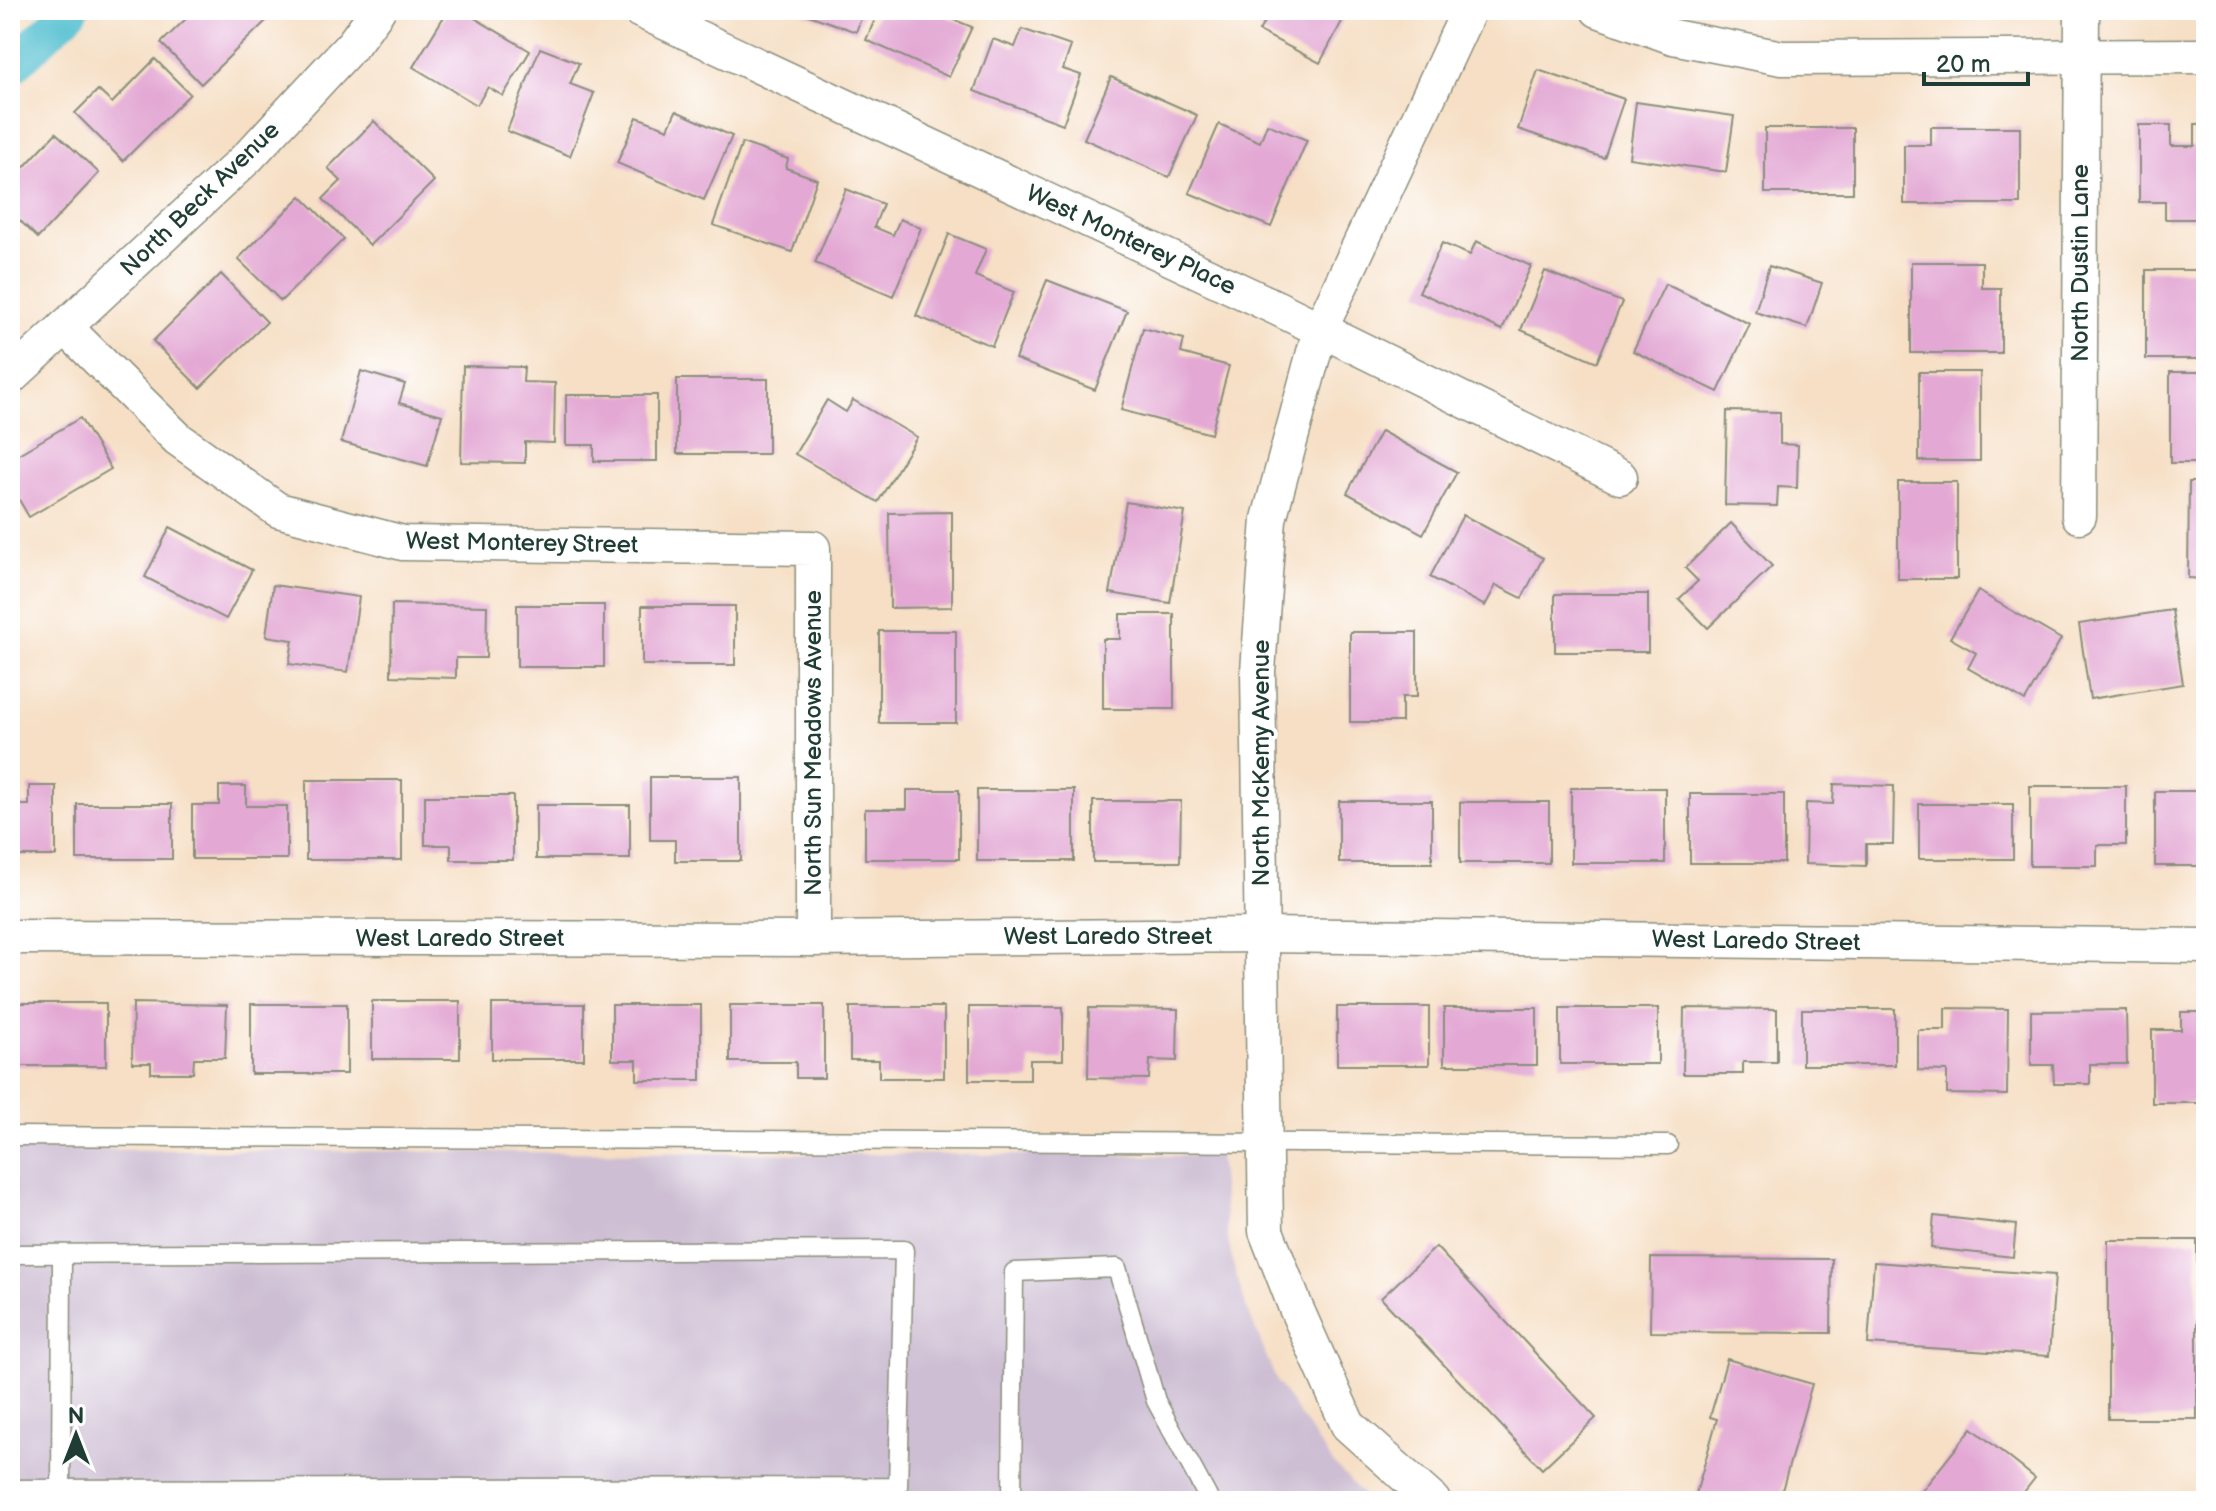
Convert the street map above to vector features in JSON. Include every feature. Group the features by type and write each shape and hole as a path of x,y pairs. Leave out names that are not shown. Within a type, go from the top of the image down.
{"street":[{"name":"North Beck Avenue","path":"10,378 249,156 353,44 378,10"},
{"name":"West Monterey Place","path":"639,10 1320,330 1620,477"},
{"name":"North McKemy Avenue","path":"1433,1501 1348,1425 1266,1231 1258,671 1269,519 1320,330 1469,10"},
{"path":"1598,10 1673,37 1782,58 2206,56"},
{"name":"North Dustin Lane","path":"2079,516 2082,10"},
{"name":"West Monterey Street","path":"65,327 178,439 278,510 403,543 813,548"},
{"name":"North Sun Meadows Avenue","path":"813,548 813,939"},
{"name":"West Laredo Street","path":"10,937 813,939 1261,935 2206,946"}],"lane":[{"path":"10,1136 1668,1145"},
{"path":"10,1254 904,1250 898,1494 61,1495 10,1489"},
{"path":"61,1495 62,1254"},
{"path":"1012,1501 1014,1272 1117,1268 1156,1401 1210,1501"}],"shaded area":[{"path":"10,1149 1219,1156 1233,1264 1246,1306 1277,1382 1332,1462 1369,1501 10,1501"}],"building":[{"path":"195,10 259,10 268,19 201,84 161,43"},
{"path":"448,10 461,10 530,51 503,96 488,87 477,105 413,67"},
{"path":"795,10 864,10 856,32"},
{"path":"879,10 948,10 945,16 972,27 949,77 866,40"},
{"path":"1271,10 1348,10 1320,63 1259,31"},
{"path":"1022,29 1071,46 1063,69 1081,75 1063,124 974,91 993,39 1015,47"},
{"path":"540,48 579,63 570,84 594,93 570,156 507,131"},
{"path":"155,59 190,94 123,161 75,113 98,90 112,103"},
{"path":"1538,70 1624,99 1604,158 1518,129"},
{"path":"1111,77 1197,115 1169,177 1084,139"},
{"path":"1636,102 1734,116 1726,172 1629,158"},
{"path":"676,111 732,136 704,200 617,163 637,117 668,129"},
{"path":"374,121 434,181 370,245 323,199 341,181 328,168"},
{"path":"1219,124 1260,142 1267,124 1307,140 1271,227 1189,193"},
{"path":"2195,124 2206,124 2206,219 2165,219 2165,202 2139,202 2139,125 2171,125 2171,146 2195,146"},
{"path":"1931,127 2020,127 2020,204 1904,204 1904,145 1931,145"},
{"path":"1765,128 1853,128 1853,193 1765,193"},
{"path":"56,133 99,173 38,238 10,211 10,182"},
{"path":"742,143 788,159 786,168 817,179 792,252 713,225"},
{"path":"846,189 883,204 874,227 893,235 900,219 921,228 893,296 815,263"},
{"path":"301,196 344,239 281,301 238,259"},
{"path":"949,234 986,249 975,276 1014,292 992,346 916,316"},
{"path":"1476,241 1531,266 1502,330 1419,292 1442,243 1470,255"},
{"path":"1911,262 1982,262 1982,288 2001,288 2001,353 1911,353"},
{"path":"1769,266 1822,283 1807,328 1755,312"},
{"path":"2146,270 2206,270 2206,359 2146,359"},
{"path":"1545,271 1622,302 1597,362 1521,330"},
{"path":"221,274 267,322 200,388 153,341"},
{"path":"1047,280 1127,311 1095,390 1015,359"},
{"path":"1665,284 1750,324 1718,392 1633,351"},
{"path":"1143,328 1184,339 1181,353 1229,366 1211,434 1121,410"},
{"path":"463,366 524,367 523,382 555,383 554,443 525,442 525,463 461,462"},
{"path":"361,371 405,384 399,403 442,415 427,466 341,442"},
{"path":"1919,372 1980,372 1980,461 1919,461"},
{"path":"2170,372 2206,372 2206,463 2170,463"},
{"path":"677,379 768,379 768,454 677,454"},
{"path":"566,395 657,395 657,461 594,461 594,445 566,445"},
{"path":"827,400 846,412 853,400 917,437 878,502 795,454"},
{"path":"1727,411 1780,412 1780,444 1798,445 1797,488 1778,487 1777,506 1725,505"},
{"path":"80,418 111,469 29,517 10,484 10,459"},
{"path":"1381,431 1457,472 1423,534 1347,493"},
{"path":"1898,482 1957,482 1957,579 1898,579"},
{"path":"2189,482 2206,482 2206,579 2188,578"},
{"path":"1126,502 1185,512 1170,603 1110,593"},
{"path":"952,512 952,607 890,608 889,513"},
{"path":"1463,515 1543,558 1522,598 1496,585 1485,606 1430,577"},
{"path":"1731,523 1772,566 1708,628 1679,599 1698,581 1685,568"},
{"path":"170,527 252,570 226,619 145,577"},
{"path":"273,585 359,597 348,672 289,664 293,640 266,636"},
{"path":"1978,591 2061,639 2025,701 1968,668 1976,653 1950,638"},
{"path":"1555,594 1648,594 1648,652 1555,652"},
{"path":"392,604 487,606 486,658 456,658 456,678 391,676"},
{"path":"517,605 604,605 604,667 517,667"},
{"path":"642,606 735,606 735,665 642,665"},
{"path":"2172,610 2183,684 2090,699 2079,624"},
{"path":"1120,614 1174,614 1174,709 1103,709 1103,639 1120,639"},
{"path":"879,631 956,631 956,723 879,723"},
{"path":"1350,632 1417,632 1417,697 1402,697 1402,722 1350,722"},
{"path":"650,777 741,777 741,861 675,861 675,840 650,840"},
{"path":"306,780 402,780 402,860 306,860"},
{"path":"1834,784 1894,786 1893,844 1866,844 1866,866 1805,864 1806,803 1833,804"},
{"path":"29,786 56,786 56,856 10,856 10,805 29,805"},
{"path":"219,786 246,786 246,806 287,806 287,859 192,859 192,805 219,805"},
{"path":"2030,786 2126,786 2126,845 2097,845 2097,866 2030,866"},
{"path":"1571,788 1665,788 1665,863 1571,863"},
{"path":"907,790 959,790 959,859 865,859 865,809 907,809"},
{"path":"977,790 1074,790 1074,861 977,861"},
{"path":"2155,791 2206,791 2206,866 2155,866"},
{"path":"1690,794 1784,794 1784,863 1690,863"},
{"path":"425,796 513,796 513,860 451,860 451,845 425,845"},
{"path":"1093,801 1181,801 1180,862 1093,862"},
{"path":"1339,801 1432,801 1432,863 1339,863"},
{"path":"1460,802 1549,802 1549,863 1460,863"},
{"path":"77,804 172,804 172,859 77,859"},
{"path":"1919,804 2013,804 2013,859 1919,859"},
{"path":"536,805 630,805 630,859 536,859"},
{"path":"372,1001 460,1001 460,1059 372,1059"},
{"path":"12,1003 106,1003 106,1066 12,1066"},
{"path":"133,1003 227,1005 225,1058 194,1058 193,1073 151,1073 151,1063 132,1063"},
{"path":"251,1004 347,1004 347,1074 251,1074"},
{"path":"492,1004 584,1004 584,1059 492,1059"},
{"path":"612,1005 701,1005 701,1080 637,1080 637,1060 612,1060"},
{"path":"730,1005 824,1005 824,1078 796,1078 796,1062 730,1062"},
{"path":"850,1007 944,1007 944,1078 879,1078 879,1060 850,1060"},
{"path":"969,1007 1063,1007 1063,1060 1030,1060 1030,1080 969,1080"},
{"path":"1337,1007 1429,1007 1429,1065 1337,1065"},
{"path":"1089,1008 1178,1009 1177,1061 1150,1060 1149,1079 1088,1078"},
{"path":"1444,1008 1537,1008 1537,1065 1444,1065"},
{"path":"1560,1008 1658,1008 1658,1064 1560,1064"},
{"path":"1684,1008 1777,1009 1777,1062 1743,1062 1743,1074 1683,1074"},
{"path":"1945,1008 2008,1009 2007,1095 1947,1094 1947,1071 1918,1070 1918,1030 1945,1030"},
{"path":"1802,1009 1895,1009 1895,1065 1802,1065"},
{"path":"2126,1010 2127,1064 2090,1064 2090,1084 2054,1084 2053,1065 2031,1065 2031,1011"},
{"path":"2181,1012 2206,1012 2206,1103 2152,1103 2152,1030 2181,1030"},
{"path":"1934,1216 2016,1225 2013,1257 1931,1248"},
{"path":"2108,1240 2197,1240 2197,1419 2108,1419"},
{"path":"1436,1247 1596,1418 1542,1469 1381,1298"},
{"path":"1651,1258 1832,1259 1831,1333 1650,1332"},
{"path":"1874,1262 2055,1275 2049,1356 1868,1344"},
{"path":"1727,1359 1812,1384 1779,1501 1694,1501 1717,1419 1710,1417"},
{"path":"1972,1428 2035,1478 2017,1501 1914,1501"}],"waterway":[{"path":"10,68 71,10"}]}
